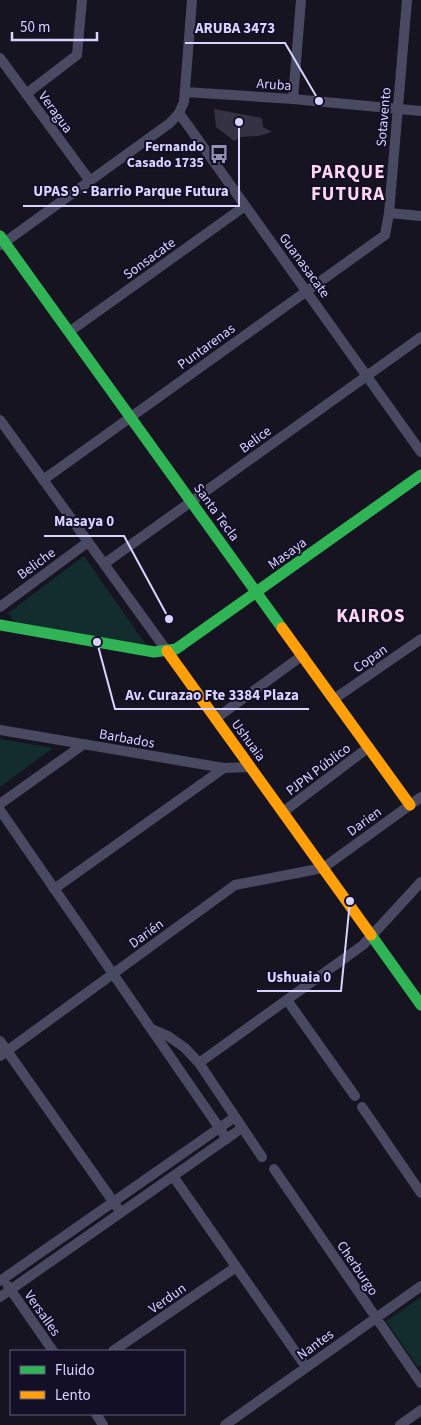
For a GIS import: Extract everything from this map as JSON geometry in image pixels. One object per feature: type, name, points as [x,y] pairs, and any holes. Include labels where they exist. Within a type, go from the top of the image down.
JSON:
[{"type":"street","points":[[26,94],[77,55],[82,0]]},
{"type":"street","points":[[1,242],[90,181],[170,123],[179,114],[185,92],[192,0]]},
{"type":"street","points":[[293,98],[300,0]]},
{"type":"street","name":"Sotavento","points":[[385,235],[389,213],[407,0]]},
{"type":"street","name":"Veragua","points":[[0,58],[90,181]]},
{"type":"street","name":"Aruba","points":[[185,92],[293,98],[421,111]]},
{"type":"street","name":"Guanasacate","points":[[179,114],[421,452]]},
{"type":"street","name":"Sonsacate","points":[[69,332],[245,206]]},
{"type":"street","points":[[389,213],[421,216]]},
{"type":"street","name":"Puntarenas","points":[[43,480],[385,235]]},
{"type":"street","name":"Santa Tecla","points":[[1,242],[69,332],[410,805]]},
{"type":"street","name":"Belice","points":[[104,564],[421,336]]},
{"type":"street","name":"Ushuaia","points":[[0,420],[421,1005]]},
{"type":"street","name":"Masaya","points":[[167,651],[184,645],[421,475]]},
{"type":"street","name":"Beliche","points":[[0,607],[88,542]]},
{"type":"street","points":[[0,611],[6,626],[154,652],[167,651]]},
{"type":"street","name":"Copan","points":[[334,700],[421,638]]},
{"type":"street","points":[[215,719],[302,655]]},
{"type":"street","name":"Barbados","points":[[0,730],[224,768],[250,767]]},
{"type":"street","points":[[0,804],[84,744]]},
{"type":"street","name":"PJPN Público","points":[[283,812],[369,747]]},
{"type":"street","points":[[54,889],[224,768]]},
{"type":"street","name":"Darien","points":[[323,868],[421,797]]},
{"type":"street","points":[[0,810],[227,1139]]},
{"type":"street","name":"Darién","points":[[4,1054],[235,885],[323,868]]},
{"type":"street","points":[[199,1063],[372,938],[421,882]]},
{"type":"street","points":[[287,1000],[355,1096]]},
{"type":"street","points":[[151,1029],[174,1040],[199,1063],[262,1157]]},
{"type":"street","points":[[0,1042],[4,1054],[120,1212]]},
{"type":"street","points":[[362,1107],[421,1193]]},
{"type":"street","points":[[1,1278],[234,1117]]},
{"type":"street","points":[[0,1297],[242,1128]]},
{"type":"street","name":"Cherburgo","points":[[274,1169],[421,1383]]},
{"type":"street","points":[[173,1176],[306,1367]]},
{"type":"street","name":"Verdun","points":[[115,1350],[236,1267]]},
{"type":"street","name":"Versalles","points":[[1,1278],[52,1350]]},
{"type":"street","name":"Nantes","points":[[225,1425],[421,1286]]},
{"type":"street","points":[[400,1425],[421,1410]]},
{"type":"green space","points":[[84,556],[149,649],[14,621],[8,613]]},
{"type":"green space","points":[[0,739],[53,748],[0,787]]},
{"type":"green space","points":[[421,1297],[421,1365],[418,1367],[386,1321]]},
{"type":"building","points":[[214,109],[262,118],[263,127],[272,132],[258,136],[241,137],[234,141],[216,127]]},
{"type":"traffic: fast","points":[[0,236],[282,628]]},
{"type":"traffic: fast","points":[[0,625],[154,652],[176,649],[421,475]]},
{"type":"traffic: fast","points":[[371,935],[421,1005]]},
{"type":"traffic: slow","points":[[282,628],[410,805]]},
{"type":"traffic: slow","points":[[167,651],[371,935]]},
{"type":"place","name":"ARUBA 3473","points":[[319,101]]},
{"type":"place","name":"UPAS 9 - Barrio Parque Futura","points":[[239,122]]},
{"type":"place","name":"Fernando Casado 1735","points":[[219,154]]},
{"type":"place","name":"Masaya 0","points":[[169,619]]},
{"type":"place","name":"Av. Curazao Fte 3384 Plaza","points":[[97,642]]},
{"type":"place","name":"Ushuaia 0","points":[[350,901]]},
{"type":"district","name":"PARQUE FUTURA","points":[[348,182]]},
{"type":"district","name":"KAIROS","points":[[371,615]]}]
